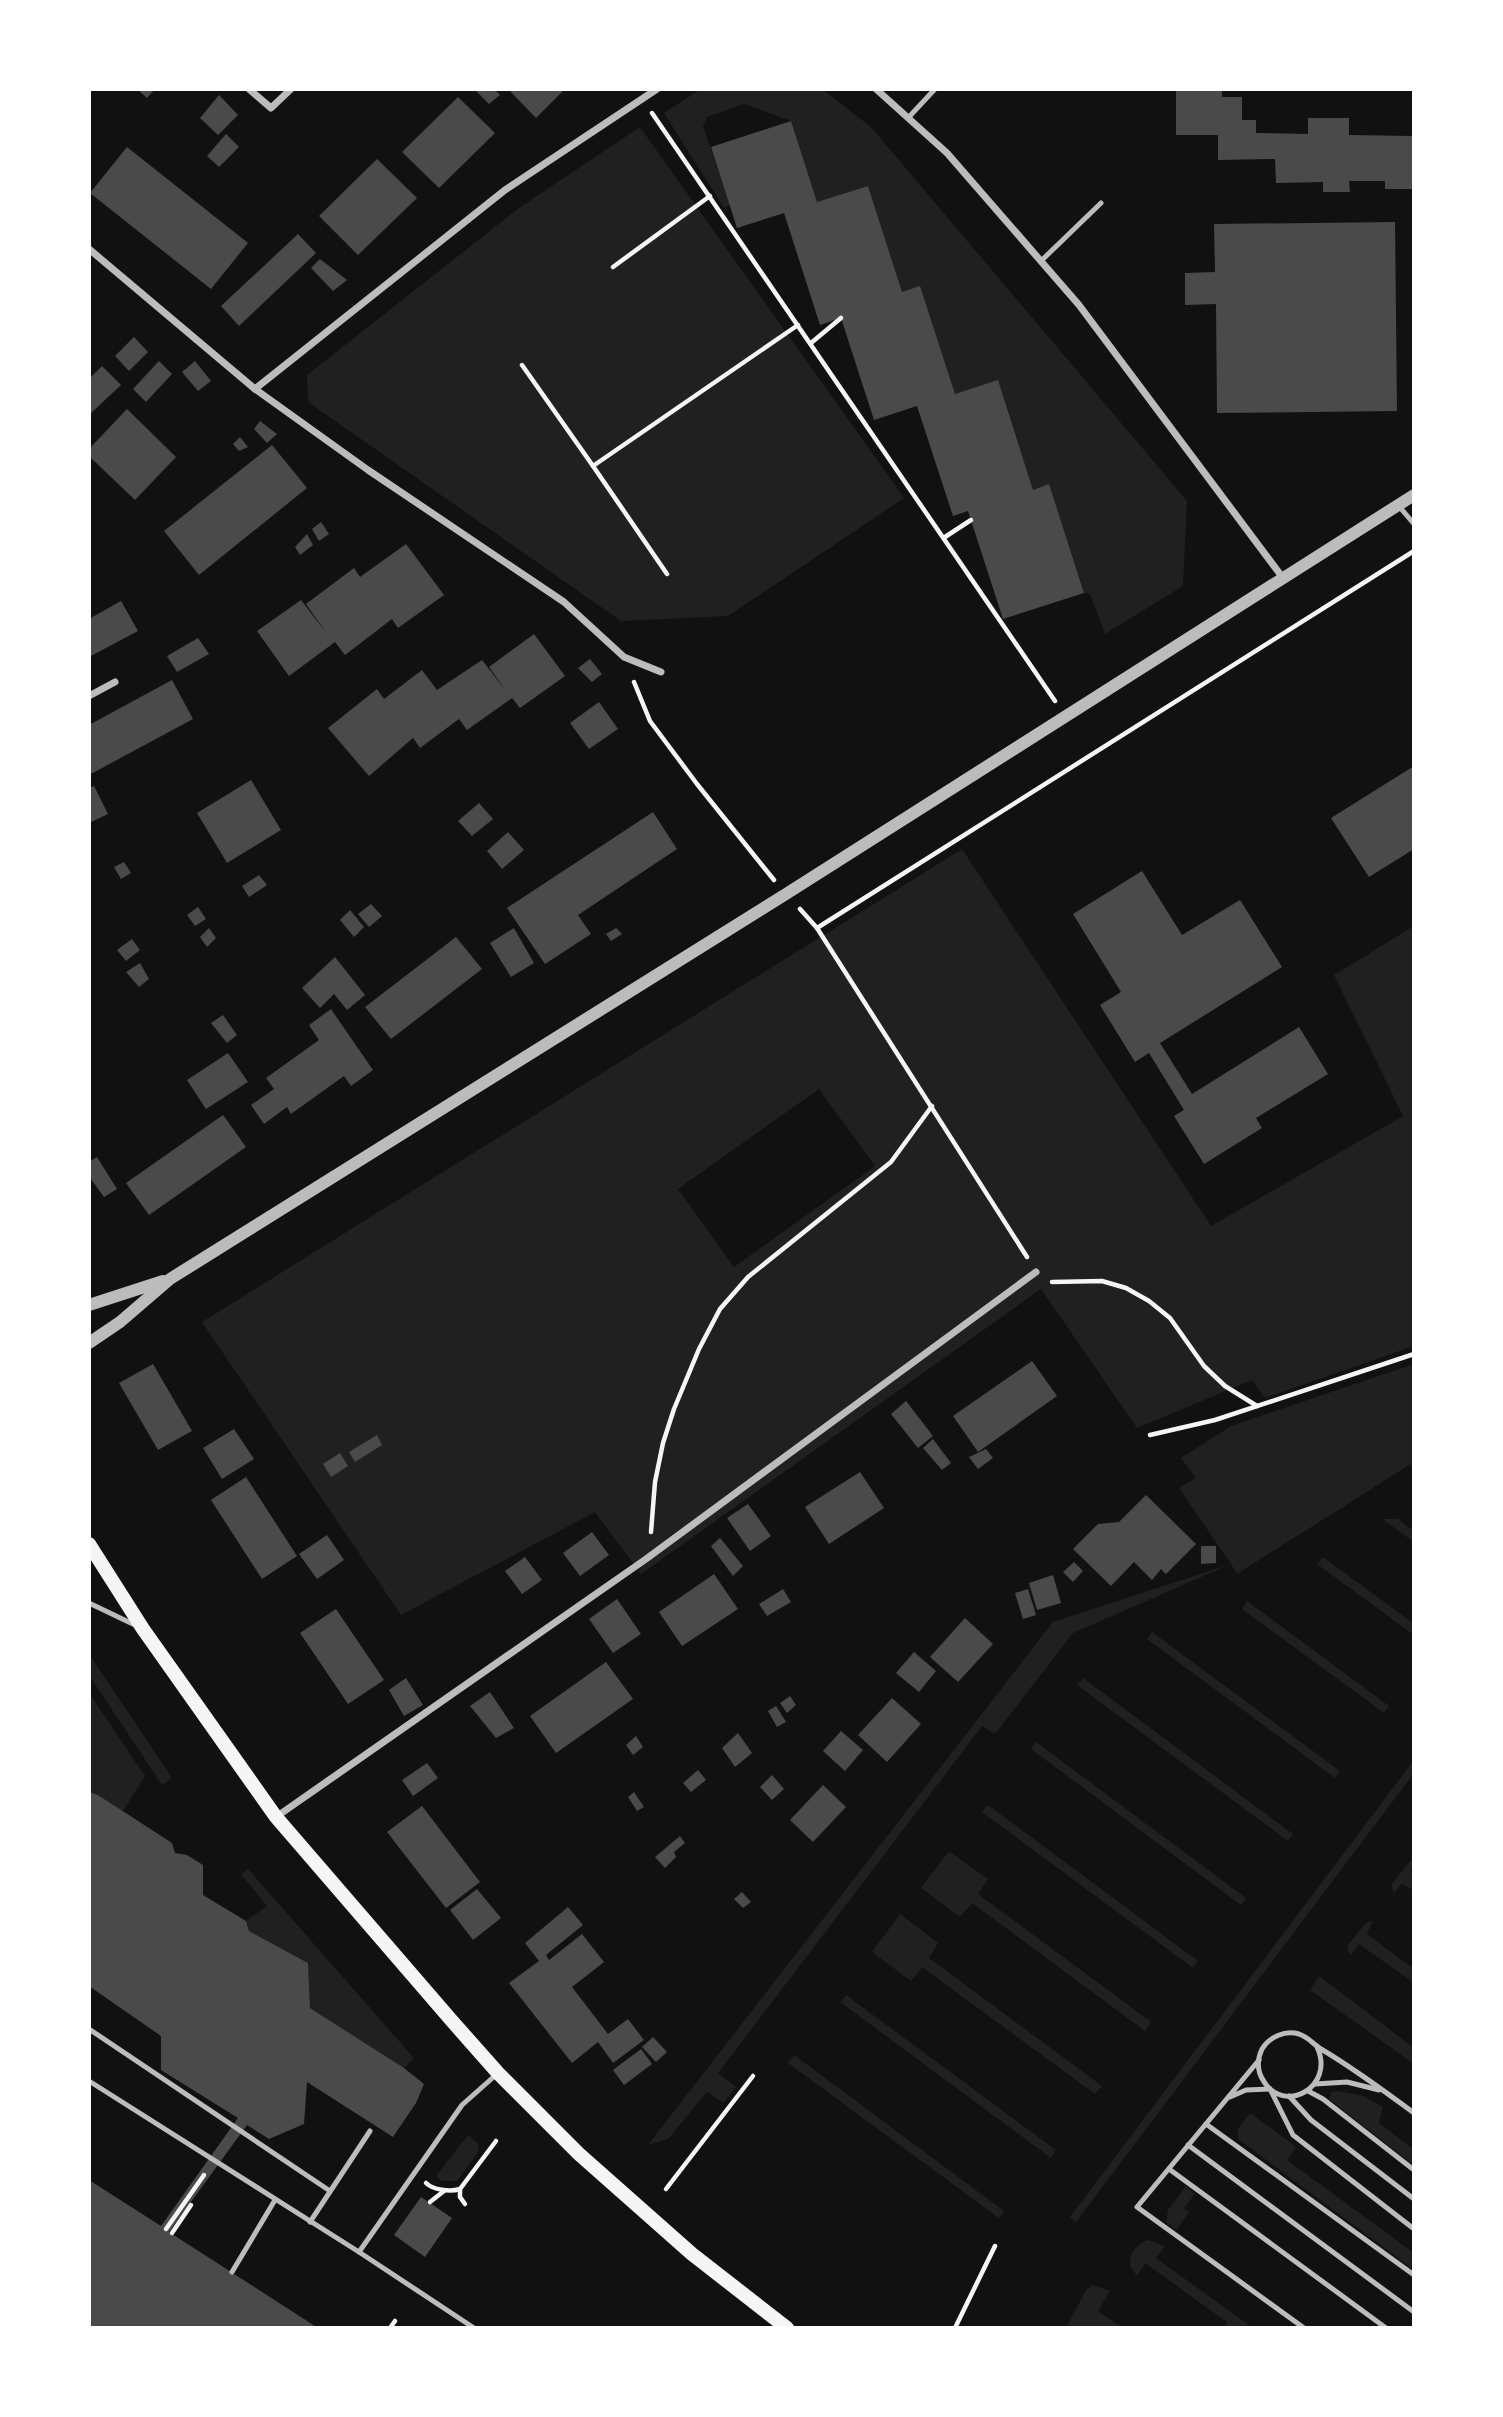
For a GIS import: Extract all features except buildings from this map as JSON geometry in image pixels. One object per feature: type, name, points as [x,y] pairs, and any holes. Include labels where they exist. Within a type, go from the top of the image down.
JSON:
[{"type":"main road","points":[[89,1544],[143,1629],[276,1817],[498,2073],[579,2154],[691,2254],[788,2328]]},
{"type":"street","points":[[249,89],[271,108],[291,89]]},
{"type":"street","points":[[255,388],[505,190],[657,89]]},
{"type":"street","points":[[876,89],[947,153],[1079,305],[1283,578]]},
{"type":"street","points":[[89,249],[255,388],[368,470],[564,602],[624,657],[661,672]]},
{"type":"street","points":[[89,1343],[120,1322],[170,1279],[786,894],[1414,495]]},
{"type":"street","points":[[89,696],[115,682]]},
{"type":"street","points":[[276,1817],[646,1559],[1036,1272]]},
{"type":"street","points":[[89,1306],[170,1279]]},
{"type":"lane","points":[[908,118],[935,89]]},
{"type":"lane","points":[[1041,261],[1101,203]]},
{"type":"lane","points":[[1398,505],[1414,524]]},
{"type":"lane","points":[[89,1603],[143,1629]]},
{"type":"lane","points":[[89,2029],[330,2191]]},
{"type":"lane","points":[[1414,2113],[1300,2034],[1279,2035],[1262,2049],[1259,2071],[1293,2136],[1414,2229]]},
{"type":"lane","points":[[1289,2096],[1308,2091],[1315,2084],[1322,2066],[1317,2047]]},
{"type":"lane","points":[[1259,2060],[1137,2207],[1304,2328]]},
{"type":"lane","points":[[359,2252],[463,2105],[498,2073]]},
{"type":"lane","points":[[89,2081],[474,2328]]},
{"type":"lane","points":[[1315,2084],[1347,2082],[1385,2092]]},
{"type":"lane","points":[[1226,2099],[1246,2090],[1270,2089],[1289,2096],[1311,2120],[1414,2199]]},
{"type":"lane","points":[[1308,2091],[1323,2099],[1414,2170]]},
{"type":"lane","points":[[1206,2124],[1414,2275]]},
{"type":"lane","points":[[310,2222],[370,2131]]},
{"type":"lane","points":[[1188,2145],[1414,2312]]},
{"type":"lane","points":[[1169,2169],[1386,2328]]},
{"type":"lane","points":[[232,2272],[275,2200]]},
{"type":"path","points":[[643,99],[1065,716]]},
{"type":"path","points":[[613,267],[710,196]]},
{"type":"path","points":[[728,222],[735,220]]},
{"type":"path","points":[[811,343],[841,318]]},
{"type":"path","points":[[593,466],[798,325]]},
{"type":"path","points":[[522,365],[667,574]]},
{"type":"path","points":[[945,537],[971,520]]},
{"type":"path","points":[[817,928],[1414,551]]},
{"type":"path","points":[[624,657],[650,721],[755,859],[817,928],[1036,1272]]},
{"type":"path","points":[[646,1559],[663,1443],[699,1349],[720,1309],[748,1277],[891,1161],[932,1106]]},
{"type":"path","points":[[1044,1282],[1102,1281],[1126,1288],[1149,1301],[1170,1318],[1204,1366],[1225,1386],[1257,1406]]},
{"type":"path","points":[[1150,1434],[1214,1420],[1414,1354]]},
{"type":"path","points":[[666,2189],[753,2076]]},
{"type":"path","points":[[464,2204],[460,2189],[496,2141]]},
{"type":"path","points":[[429,2187],[460,2189]]},
{"type":"path","points":[[430,2202],[445,2190]]},
{"type":"path","points":[[172,2233],[191,2205]]},
{"type":"path","points":[[955,2328],[995,2246]]},
{"type":"path","points":[[390,2328],[395,2321]]},
{"type":"shaded area","points":[[701,89],[822,89],[871,127],[1187,501],[1183,586],[1105,634],[1090,594],[1084,593],[1049,485],[1033,490],[998,381],[955,394],[920,287],[902,292],[868,186],[817,202],[791,121],[744,104],[707,117],[703,126],[730,205],[724,208],[664,113]]},
{"type":"shaded area","points":[[640,127],[904,498],[728,616],[621,621],[308,402],[307,375],[519,208]]},
{"type":"shaded area","points":[[962,849],[1211,1226],[1403,1116],[1334,975],[1414,926],[1414,1346],[1265,1398],[1252,1380],[1137,1428],[1041,1289],[641,1574],[595,1512],[401,1615],[202,1322]],"holes":[[[819,1089],[875,1166],[734,1267],[678,1189]]]},
{"type":"shaded area","points":[[1414,1364],[1414,1462],[1237,1574],[1179,1488],[1196,1478],[1181,1458],[1231,1426]]},
{"type":"shaded area","points":[[1382,1519],[1398,1519],[1414,1531],[1414,1542]]},
{"type":"shaded area","points":[[1323,1557],[1414,1624],[1414,1635],[1317,1564]]},
{"type":"shaded area","points":[[1231,1564],[1073,1633],[995,1734],[982,1726],[718,2073],[736,2087],[723,2103],[707,2092],[668,2139],[648,2145],[1053,1622]]},
{"type":"shaded area","points":[[1247,1601],[1389,1706],[1384,1713],[1242,1609]]},
{"type":"shaded area","points":[[1152,1632],[1340,1771],[1335,1778],[1147,1639]]},
{"type":"shaded area","points":[[89,1654],[172,1778],[162,1785],[89,1675]]},
{"type":"shaded area","points":[[1083,1678],[1293,1834],[1288,1841],[1077,1685]]},
{"type":"shaded area","points":[[89,1693],[145,1776],[123,1811],[89,1792]]},
{"type":"shaded area","points":[[1036,1742],[1246,1898],[1241,1905],[1031,1749]]},
{"type":"shaded area","points":[[1414,1760],[1414,1773],[1076,2222],[1070,2217]]},
{"type":"shaded area","points":[[988,1805],[1198,1961],[1193,1968],[982,1812]]},
{"type":"shaded area","points":[[949,1851],[988,1879],[978,1894],[1151,2022],[1145,2031],[972,1903],[960,1917],[921,1888]]},
{"type":"shaded area","points":[[1414,1860],[1414,1867],[1410,1872],[1414,1875],[1414,1891],[1402,1883],[1394,1893],[1391,1885],[1410,1861]]},
{"type":"shaded area","points":[[248,1869],[414,2058],[404,2068],[310,2008],[308,1963],[249,1931],[246,1921],[267,1906],[241,1874]]},
{"type":"shaded area","points":[[900,1914],[938,1943],[929,1958],[1102,2086],[1095,2094],[922,1967],[911,1981],[872,1952]]},
{"type":"shaded area","points":[[1373,1921],[1367,1934],[1414,1969],[1414,1983],[1359,1944],[1351,1955],[1349,1953],[1347,1946],[1367,1922]]},
{"type":"shaded area","points":[[1319,1976],[1414,2048],[1414,2064],[1310,1990]]},
{"type":"shaded area","points":[[846,1995],[1056,2150],[1051,2158],[840,2002]]},
{"type":"shaded area","points":[[794,2055],[1004,2211],[999,2218],[788,2063]]},
{"type":"shaded area","points":[[1331,2092],[1364,2096],[1383,2107],[1379,2123],[1414,2150],[1414,2165],[1329,2099]]},
{"type":"shaded area","points":[[1250,2113],[1296,2147],[1287,2160],[1414,2253],[1414,2270],[1238,2139],[1238,2129]]},
{"type":"shaded area","points":[[468,2135],[478,2144],[479,2151],[457,2181],[442,2181],[436,2176]]},
{"type":"shaded area","points":[[1186,2186],[1195,2194],[1184,2208],[1189,2212],[1176,2230],[1166,2222],[1168,2210]]},
{"type":"shaded area","points":[[1149,2240],[1165,2246],[1156,2258],[1253,2328],[1224,2328],[1227,2322],[1145,2263],[1137,2276],[1130,2266],[1132,2253],[1137,2246]]},
{"type":"shaded area","points":[[1093,2285],[1110,2291],[1098,2311],[1123,2328],[1066,2328],[1086,2290]]}]
